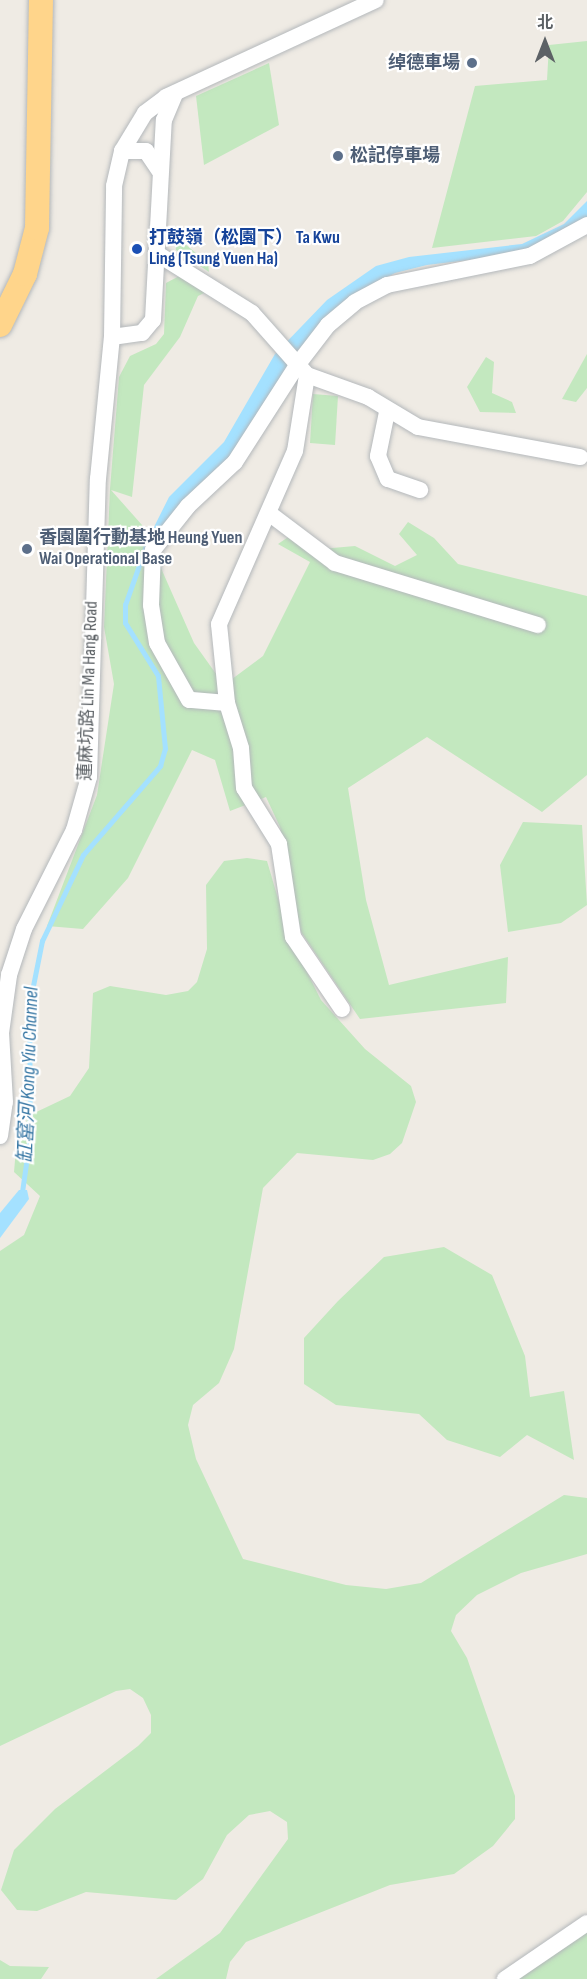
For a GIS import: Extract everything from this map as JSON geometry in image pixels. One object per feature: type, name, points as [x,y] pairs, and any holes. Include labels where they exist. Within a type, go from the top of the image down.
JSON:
[{"type":"highway","points":[[0,324],[25,274],[37,228],[41,0]]},
{"type":"street","name":"蓮麻坑路 Lin Ma Hang Road","points":[[0,1136],[5,1102],[2,1033],[9,975],[24,929],[74,830],[88,777],[98,479],[112,337],[114,186],[122,151],[145,113],[183,88],[376,0]]},
{"type":"street","name":"蓮麻坑路 Lin Ma Hang Road","points":[[112,337],[136,335],[151,326],[159,170],[166,108],[183,88]]},
{"type":"street","points":[[122,151],[146,152],[159,170]]},
{"type":"street","points":[[227,703],[189,700],[157,643],[151,605],[153,550],[188,506],[235,462],[328,325],[355,302],[387,285],[530,256],[587,225]]},
{"type":"street","points":[[156,254],[224,292],[300,365],[368,397],[387,412],[418,427],[580,457]]},
{"type":"street","points":[[300,365],[295,451],[270,514],[243,561],[219,624],[227,703],[241,748],[244,788],[279,844],[293,937],[342,1009]]},
{"type":"street","points":[[387,412],[378,456],[388,479],[420,490]]},
{"type":"street","points":[[270,514],[335,562],[537,625]]},
{"type":"street","points":[[505,1979],[587,1923]]},
{"type":"green space","points":[[587,41],[587,192],[563,221],[536,236],[432,248],[475,86],[547,80],[549,45]]},
{"type":"green space","points":[[269,63],[279,125],[204,165],[196,96]]},
{"type":"green space","points":[[174,235],[208,263],[209,272],[176,250]]},
{"type":"green space","points":[[183,274],[210,290],[198,296],[180,337],[144,385],[132,497],[111,490],[142,525],[194,643],[224,685],[263,656],[310,562],[278,544],[297,531],[321,549],[355,546],[395,566],[417,555],[399,534],[408,522],[434,538],[458,564],[587,596],[587,775],[542,812],[427,737],[348,788],[366,900],[389,985],[508,957],[506,1003],[360,1019],[301,932],[280,827],[266,797],[230,811],[215,760],[192,750],[128,878],[83,929],[47,926],[97,795],[114,684],[104,627],[110,489],[119,377],[130,356],[156,344],[164,334],[166,283]]},
{"type":"green space","points":[[587,354],[587,388],[576,402],[562,399]]},
{"type":"green space","points":[[486,357],[494,362],[492,393],[512,402],[516,413],[480,412],[467,387]]},
{"type":"green space","points":[[313,394],[338,396],[335,445],[310,443]]},
{"type":"green space","points":[[523,822],[582,825],[587,905],[561,923],[508,932],[500,865]]},
{"type":"green space","points":[[247,858],[267,861],[289,936],[321,1000],[365,1049],[411,1086],[416,1102],[402,1143],[390,1154],[373,1160],[297,1153],[263,1188],[234,1349],[219,1383],[193,1405],[188,1425],[196,1459],[243,1559],[346,1585],[386,1589],[421,1583],[564,1495],[587,1498],[587,1554],[521,1573],[477,1595],[456,1615],[451,1631],[467,1658],[515,1796],[515,1819],[493,1846],[454,1874],[390,1885],[246,1942],[230,1962],[226,1979],[156,1979],[220,1933],[288,1839],[287,1822],[270,1811],[249,1815],[227,1835],[203,1879],[176,1900],[86,1892],[37,1911],[17,1910],[1,1890],[14,1850],[55,1809],[138,1746],[151,1733],[151,1715],[143,1698],[130,1689],[116,1691],[0,1746],[0,1251],[24,1235],[40,1196],[14,1172],[17,1137],[30,1115],[70,1096],[89,1068],[93,993],[110,986],[166,995],[188,991],[197,982],[207,949],[206,885],[224,861]]},
{"type":"green space","points":[[444,1247],[492,1275],[525,1356],[530,1397],[564,1391],[574,1460],[527,1435],[500,1457],[447,1440],[419,1414],[336,1405],[304,1384],[304,1338],[338,1301],[384,1257]]},
{"type":"green space","points":[[587,1930],[587,1979],[517,1979]]},
{"type":"green space","points":[[0,1960],[10,1966],[49,1967],[41,1979],[0,1979]]},
{"type":"water","points":[[587,201],[587,220],[526,253],[427,265],[395,273],[351,297],[230,462],[159,535],[152,531],[169,497],[224,442],[275,354],[327,300],[376,266],[409,257],[522,244],[564,224]]},
{"type":"water","points":[[19,1190],[27,1190],[29,1199],[0,1238],[0,1213]]},
{"type":"waterway","name":"缸窰河 Kong Yiu Channel","points":[[22,1192],[30,1136],[29,1006],[42,941],[83,855],[160,766],[165,749],[158,676],[125,623],[125,605],[148,540],[158,528]]},
{"type":"place","name":"绰德車場","points":[[472,63]]},
{"type":"place","name":"松記停車場","points":[[338,156]]},
{"type":"place","name":"打鼓嶺（松園下） Ta Kwu Ling (Tsung Yuen Ha)","points":[[137,249]]},
{"type":"place","name":"香園圍行動基地 Heung Yuen Wai Operational Base","points":[[27,549]]}]
